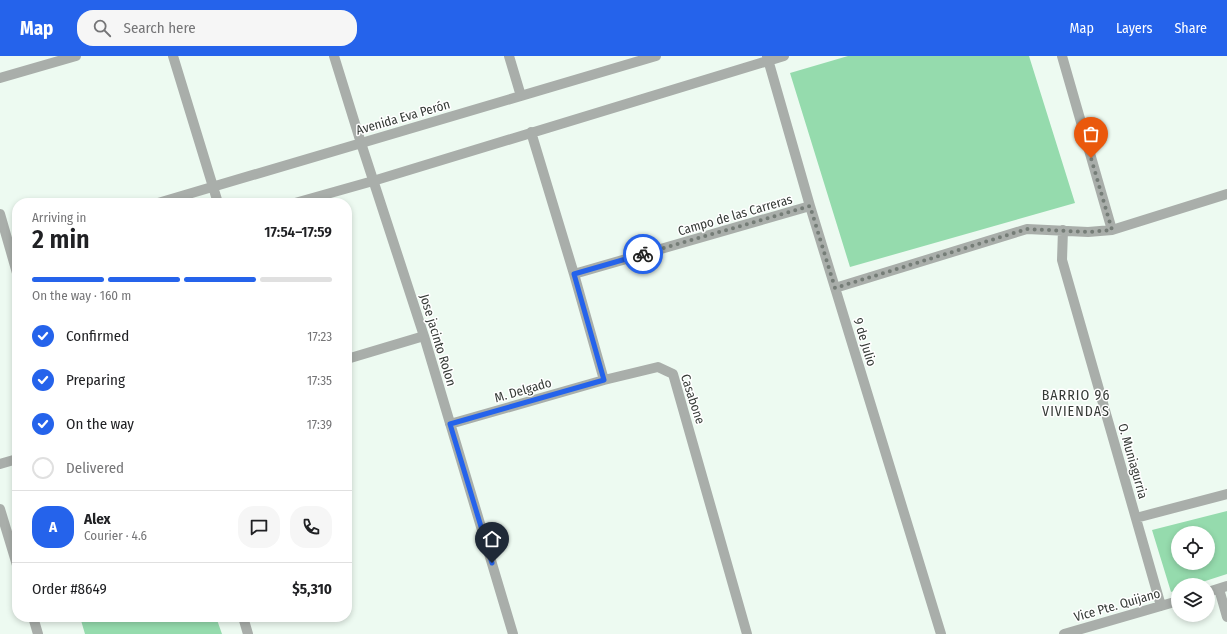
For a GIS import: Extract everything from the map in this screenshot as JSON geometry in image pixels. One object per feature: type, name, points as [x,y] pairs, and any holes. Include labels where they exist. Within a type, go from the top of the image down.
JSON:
[{"type":"street","points":[[0,78],[76,56]]},
{"type":"street","points":[[173,56],[217,198]]},
{"type":"street","name":"Jose jacinto Rolon","points":[[334,56],[360,143],[424,336],[512,634]]},
{"type":"street","points":[[508,56],[521,96]]},
{"type":"street","name":"Avenida Eva Perón","points":[[174,198],[656,56]]},
{"type":"street","points":[[313,198],[373,181],[768,58],[784,56]]},
{"type":"street","points":[[1062,56],[1112,230]]},
{"type":"street","name":"9 de Julio","points":[[768,58],[810,206],[941,634]]},
{"type":"street","points":[[531,132],[604,380]]},
{"type":"street","points":[[835,288],[1027,229],[1088,232],[1112,230],[1227,194]]},
{"type":"street","name":"Campo de las Carreras","points":[[574,274],[810,206]]},
{"type":"street","points":[[0,214],[12,242]]},
{"type":"street","name":"O. Muniagurria","points":[[1063,230],[1062,260],[1161,606]]},
{"type":"street","points":[[352,358],[424,336]]},
{"type":"street","name":"Casabone","points":[[604,380],[658,367],[673,374],[747,634]]},
{"type":"street","name":"M. Delgado","points":[[450,424],[604,380]]},
{"type":"street","points":[[0,464],[12,460]]},
{"type":"street","points":[[1136,518],[1227,494]]},
{"type":"street","points":[[0,509],[12,549]]},
{"type":"street","points":[[1223,588],[1227,617]]},
{"type":"street","name":"Vice Pte. Quijano","points":[[1064,634],[1171,603]]},
{"type":"street","points":[[34,622],[38,634]]},
{"type":"street","points":[[244,622],[248,634]]},
{"type":"green space","points":[[848,56],[1029,56],[1075,203],[850,267],[790,73]]},
{"type":"green space","points":[[1227,511],[1227,574],[1215,578],[1171,578],[1171,592],[1152,530]]},
{"type":"green space","points":[[81,622],[218,622],[222,634],[85,634]]},
{"type":"way so far","points":[[643,254],[810,206],[835,288],[1027,229],[1088,232],[1112,230],[1091,158]]},
{"type":"district","name":"BARRIO 96 VIVIENDAS","points":[[1076,404]]},
{"type":"route","points":[[492,563],[450,424],[604,380],[574,274],[643,254]]}]
